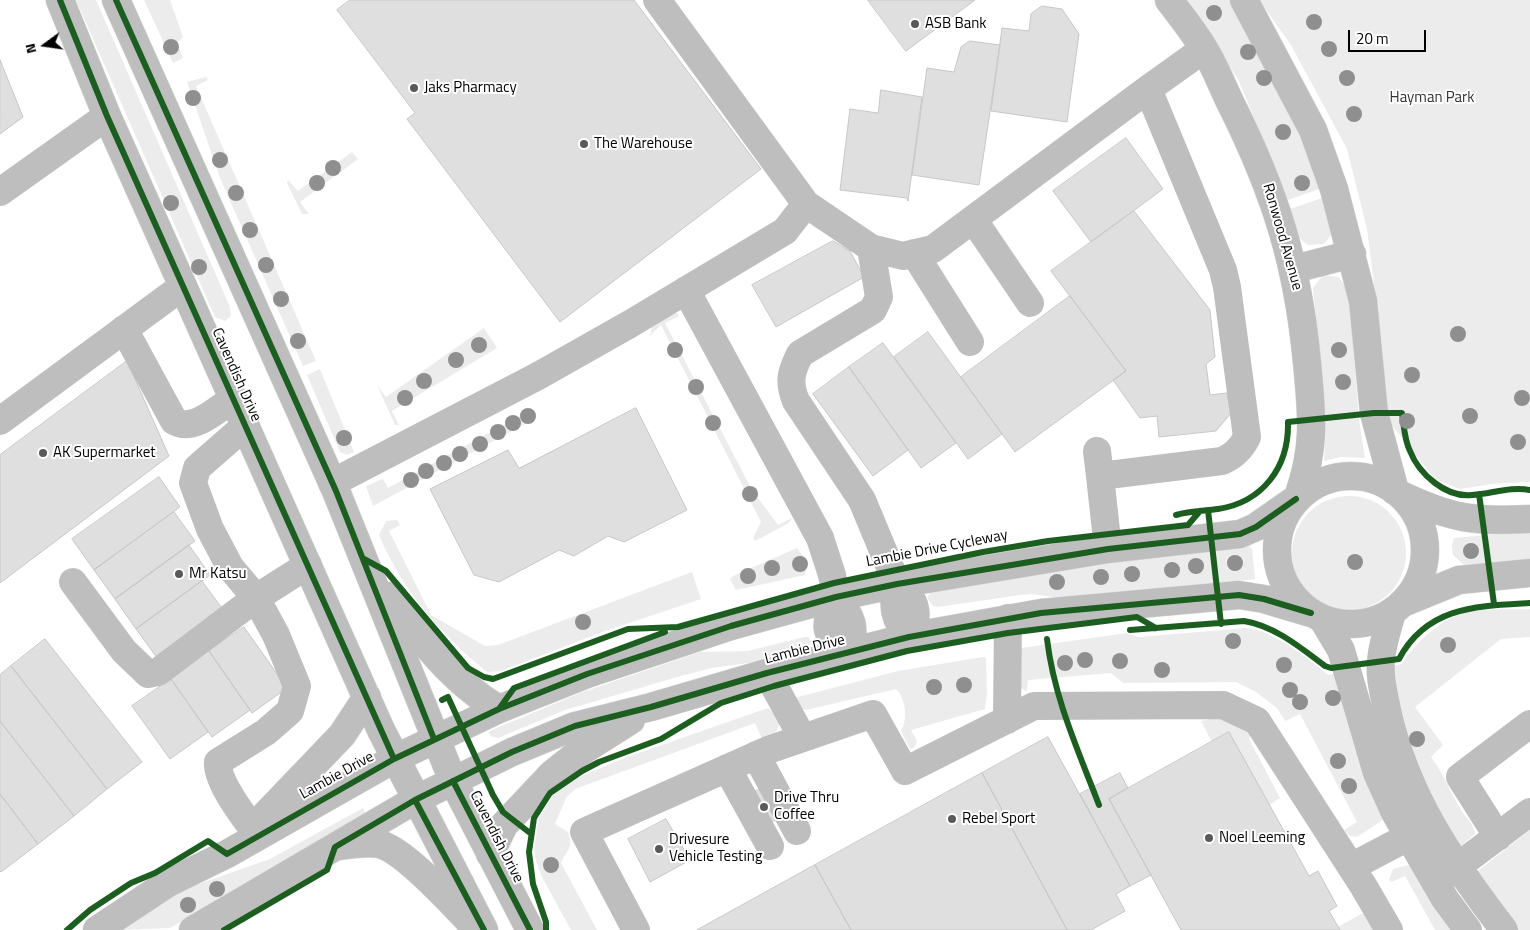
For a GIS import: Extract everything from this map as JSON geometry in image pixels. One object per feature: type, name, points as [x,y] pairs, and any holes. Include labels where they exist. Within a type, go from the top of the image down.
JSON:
[{"type":"main road","name":"Cavendish Drive","points":[[60,0],[107,116],[394,759],[484,930]]},
{"type":"main road","name":"Cavendish Drive","points":[[116,0],[332,483],[453,782],[530,930]]},
{"type":"main road","points":[[656,0],[806,204],[871,248],[903,256],[934,249],[1204,49]]},
{"type":"main road","name":"Ronwood Avenue","points":[[1169,0],[1204,49],[1257,156],[1277,208],[1294,269],[1303,318],[1312,420],[1311,451],[1297,498]]},
{"type":"main road","points":[[1244,0],[1253,12],[1321,150],[1352,254],[1363,301],[1374,413],[1398,493],[1414,510],[1422,528],[1425,548],[1423,568],[1416,586],[1398,607],[1380,662],[1383,690],[1392,734],[1413,787],[1420,831],[1446,876],[1468,930]]},
{"type":"main road","points":[[1108,549],[1098,463],[1222,461],[1232,456],[1241,448],[1247,437],[1228,287],[1223,270],[1148,89]]},
{"type":"main road","points":[[0,192],[107,116]]},
{"type":"main road","points":[[332,483],[538,376],[686,290],[785,231],[806,204]]},
{"type":"main road","points":[[973,219],[1030,303]]},
{"type":"main road","points":[[871,248],[879,298],[873,310],[800,354],[794,366],[790,387],[796,401],[862,500],[897,584],[893,602],[899,626],[909,637]]},
{"type":"main road","points":[[914,253],[970,342]]},
{"type":"main road","points":[[1294,269],[1352,254]]},
{"type":"main road","points":[[0,421],[183,286]]},
{"type":"main road","points":[[686,290],[820,538],[832,575],[836,597],[845,608],[852,627],[853,638],[848,652]]},
{"type":"main road","points":[[124,329],[174,421],[181,426],[191,425],[233,399]]},
{"type":"main road","points":[[245,426],[197,468],[193,483],[210,529],[230,567],[256,598],[276,635],[297,686],[290,711],[266,732],[218,762],[217,770],[222,780],[255,832]]},
{"type":"main road","points":[[1420,831],[1395,813],[1377,773],[1342,650],[1317,617],[1294,599],[1283,581],[1276,560],[1277,538],[1284,517],[1297,498],[1316,484],[1335,477],[1363,477],[1377,480],[1398,493],[1453,516],[1483,520],[1530,519]]},
{"type":"main road","name":"Lambie Drive","points":[[255,832],[434,739],[499,710],[587,674],[732,626],[836,597],[897,584],[1108,549],[1240,534],[1256,527],[1297,498]]},
{"type":"main road","points":[[364,559],[405,619],[453,675],[473,694],[499,710]]},
{"type":"main road","points":[[73,582],[124,651],[148,674],[158,672],[256,598],[308,565]]},
{"type":"main road","points":[[1317,617],[1340,624],[1359,625],[1376,621],[1398,607],[1459,580],[1530,573]]},
{"type":"main road","name":"Lambie Drive","points":[[194,930],[415,800],[512,752],[575,726],[651,707],[767,673],[848,652],[909,637],[1008,618],[1127,604],[1239,595],[1264,599],[1317,617]]},
{"type":"main road","points":[[1007,720],[1008,618]]},
{"type":"main road","points":[[767,673],[802,737]]},
{"type":"main road","points":[[97,930],[168,883],[227,854],[255,832],[342,735],[366,697]]},
{"type":"main road","points":[[636,930],[584,832],[756,755],[802,737],[873,714],[905,771],[1034,706],[1223,705],[1246,714],[1257,721],[1351,867],[1389,930]]},
{"type":"main road","points":[[490,854],[504,825],[552,774],[576,755],[651,707]]},
{"type":"main road","points":[[1498,837],[1460,777],[1530,724]]},
{"type":"main road","points":[[756,755],[797,831]]},
{"type":"main road","points":[[728,768],[770,846]]},
{"type":"main road","points":[[1446,876],[1530,812]]},
{"type":"main road","points":[[1351,867],[1420,831]]},
{"type":"main road","points":[[335,847],[364,843],[386,847],[401,857],[441,892],[478,930]]},
{"type":"main road","points":[[1446,876],[1504,930]]},
{"type":"green space","points":[[76,0],[96,0],[230,307],[231,316],[225,321],[215,317]]},
{"type":"green space","points":[[144,0],[170,0],[183,37],[177,43],[183,58],[173,63]]},
{"type":"green space","points":[[1184,0],[1231,0],[1283,89],[1322,188],[1288,200],[1238,79]]},
{"type":"green space","name":"Hayman Park","points":[[1259,0],[1530,0],[1530,482],[1492,484],[1460,489],[1435,479],[1387,419],[1382,347],[1367,229],[1347,149],[1291,45]]},
{"type":"green space","points":[[206,77],[208,80],[196,86],[316,361],[303,366],[220,178],[187,82]]},
{"type":"green space","points":[[352,152],[358,159],[300,202],[309,214],[302,214],[287,183],[288,180],[298,191]]},
{"type":"green space","points":[[1325,197],[1332,234],[1324,244],[1308,245],[1298,237],[1290,209]]},
{"type":"green space","points":[[1323,275],[1339,277],[1349,293],[1359,420],[1365,458],[1341,457],[1324,461],[1326,425],[1313,288]]},
{"type":"green space","points":[[677,313],[679,316],[665,323],[752,490],[778,525],[792,518],[789,523],[755,541],[753,538],[761,522],[661,325],[650,336],[657,317],[664,314]]},
{"type":"green space","points":[[484,328],[497,348],[392,411],[399,425],[395,425],[377,385],[386,397]]},
{"type":"green space","points":[[320,369],[354,452],[347,455],[340,452],[307,375]]},
{"type":"green space","points":[[529,411],[534,412],[536,418],[373,506],[366,486],[383,479],[388,488]]},
{"type":"green space","points":[[1349,496],[1371,500],[1389,513],[1402,531],[1406,553],[1402,575],[1389,593],[1371,606],[1349,610],[1327,606],[1309,593],[1296,575],[1292,553],[1296,531],[1309,513],[1327,500]]},
{"type":"green space","points":[[397,520],[400,525],[389,531],[431,615],[485,646],[498,645],[692,572],[701,599],[605,631],[501,671],[487,672],[438,626],[424,610],[399,574],[379,535],[386,521]]},
{"type":"green space","points":[[1530,531],[1530,560],[1464,565],[1453,555],[1452,545],[1454,538]]},
{"type":"green space","points":[[1249,546],[1252,548],[1255,579],[1067,599],[1031,594],[938,607],[933,606],[927,598],[932,590],[1043,570]]},
{"type":"green space","points":[[797,548],[807,561],[805,575],[736,590],[730,579],[735,575]]},
{"type":"green space","points":[[1530,609],[1530,637],[1501,639],[1415,707],[1443,745],[1431,757],[1474,830],[1475,834],[1462,845],[1456,847],[1409,754],[1392,666],[1402,664],[1414,647],[1430,632],[1458,615],[1483,610]]},
{"type":"green space","points":[[1246,628],[1278,639],[1328,675],[1338,673],[1386,809],[1381,821],[1357,837],[1350,836],[1344,830],[1357,822],[1300,714],[1285,721],[1277,708],[1256,692],[1236,682],[1123,683],[1111,673],[1028,680],[1027,691],[1015,686],[1021,648],[1127,633],[1139,637]]},
{"type":"green space","points":[[809,637],[811,642],[806,650],[770,660],[712,668],[677,677],[565,710],[498,738],[490,736],[489,732],[492,730],[580,693],[700,652],[748,651]]},
{"type":"green space","points":[[986,658],[987,694],[985,709],[911,730],[917,741],[915,747],[910,749],[901,731],[905,721],[905,709],[902,698],[896,689],[806,710],[799,708],[794,698],[898,671]]},
{"type":"green space","points":[[768,708],[774,713],[780,724],[776,732],[768,739],[762,739],[755,723],[575,789],[566,798],[555,824],[568,832],[570,838],[569,849],[561,863],[597,930],[571,930],[542,877],[534,849],[539,818],[553,795],[577,778],[627,757]]},
{"type":"green space","points":[[1227,715],[1253,732],[1249,739],[1280,798],[1269,805],[1212,742],[1201,721]]},
{"type":"green space","points":[[363,808],[365,813],[361,817],[170,928],[120,930],[179,891],[270,859]]},
{"type":"green space","points":[[1530,830],[1530,930],[1514,930],[1475,873]]},
{"type":"green space","points":[[1412,864],[1464,930],[1435,930],[1405,876],[1391,882],[1389,880],[1393,869]]},
{"type":"green space","points":[[1361,914],[1368,914],[1374,923],[1372,930],[1340,930],[1338,927]]},
{"type":"building","name":"The Warehouse","points":[[350,0],[634,0],[761,169],[560,322],[407,119],[415,113],[337,10]]},
{"type":"building","name":"ASB Bank","points":[[868,0],[975,0],[906,51]]},
{"type":"building","points":[[1042,6],[1062,9],[1079,34],[1067,122],[991,111],[1002,28],[1029,31],[1031,14]]},
{"type":"building","points":[[970,41],[1000,45],[979,185],[912,175],[927,68],[954,72],[961,47]]},
{"type":"building","points":[[0,60],[23,117],[0,134]]},
{"type":"building","points":[[881,90],[922,97],[908,201],[907,198],[840,190],[850,109],[878,113]]},
{"type":"building","points":[[1126,138],[1163,189],[1091,242],[1053,191]]},
{"type":"building","points":[[1134,211],[1210,310],[1215,357],[1206,364],[1210,395],[1227,393],[1231,413],[1216,431],[1159,437],[1157,416],[1140,418],[1113,380],[1126,371],[1051,271]]},
{"type":"building","points":[[833,241],[850,251],[864,277],[776,327],[752,285]]},
{"type":"building","points":[[1070,296],[1126,371],[1015,452],[961,377]]},
{"type":"building","points":[[928,332],[1002,434],[968,459],[894,357]]},
{"type":"building","points":[[883,343],[956,443],[921,468],[849,367]]},
{"type":"building","points":[[127,361],[169,456],[0,583],[0,455]]},
{"type":"building","points":[[849,367],[908,450],[873,476],[813,394]]},
{"type":"building","points":[[636,408],[687,510],[624,542],[608,536],[574,556],[559,550],[499,582],[474,575],[430,489],[508,450],[519,468]]},
{"type":"building","points":[[159,477],[180,507],[94,570],[72,539]]},
{"type":"building","points":[[174,512],[195,541],[115,599],[94,570]]},
{"type":"building","points":[[189,545],[210,575],[136,629],[115,599]]},
{"type":"building","points":[[202,581],[224,611],[158,659],[136,629]]},
{"type":"building","points":[[244,627],[287,688],[252,713],[209,651]]},
{"type":"building","points":[[45,639],[142,762],[107,789],[11,666]]},
{"type":"building","points":[[209,651],[250,710],[212,737],[171,679]]},
{"type":"building","points":[[11,666],[107,789],[74,816],[0,721],[0,675]]},
{"type":"building","points":[[171,679],[208,732],[170,759],[132,706]]},
{"type":"building","points":[[0,721],[74,816],[38,844],[0,794]]},
{"type":"building","name":"Noel Leeming","points":[[1229,732],[1309,876],[1318,871],[1337,906],[1329,911],[1340,930],[1181,930],[1109,799]]},
{"type":"building","points":[[1048,737],[1130,886],[1116,894],[1125,911],[1091,930],[1067,930],[982,773]]},
{"type":"building","name":"Rebel Sport","points":[[982,773],[1067,930],[851,930],[815,865]]},
{"type":"building","points":[[1120,773],[1128,788],[1109,799],[1151,875],[1130,886],[1080,794]]},
{"type":"building","name":"Drive Thru Coffee","points":[[760,789],[777,819],[768,824],[750,794]]},
{"type":"building","points":[[0,794],[38,844],[1,872],[0,871]]},
{"type":"building","name":"Drivesure Vehicle Testing","points":[[666,819],[690,860],[650,882],[628,839]]},
{"type":"building","points":[[815,865],[851,930],[697,930]]},
{"type":"cycle path","points":[[60,0],[107,116],[394,759]]},
{"type":"cycle path","points":[[116,0],[336,491],[434,739]]},
{"type":"cycle path","points":[[1176,515],[1234,505],[1248,499],[1260,490],[1270,480],[1284,454],[1288,422],[1374,413],[1402,413],[1406,442],[1414,460],[1435,483],[1453,493],[1472,495],[1516,489],[1530,490]]},
{"type":"cycle path","points":[[1479,494],[1494,604]]},
{"type":"cycle path","points":[[67,930],[90,910],[131,883],[155,873],[208,841],[227,854],[394,759],[499,709],[587,674],[731,626],[836,597],[897,584],[1108,549],[1240,534],[1256,527],[1296,499]]},
{"type":"cycle path","points":[[1208,510],[1221,624]]},
{"type":"cycle path","name":"Lambie Drive Cycleway","points":[[364,559],[386,571],[468,668],[484,677],[493,679],[628,629],[678,627],[834,583],[983,552],[1048,541],[1188,525],[1200,511]]},
{"type":"cycle path","points":[[224,930],[327,870],[335,847],[415,800],[512,752],[575,726],[651,707],[767,673],[909,637],[1041,613],[1239,595],[1264,599],[1311,613]]},
{"type":"cycle path","points":[[1130,630],[1244,621],[1277,633],[1325,666],[1331,668],[1399,659],[1424,628],[1456,612],[1473,608],[1530,603]]},
{"type":"cycle path","points":[[546,930],[546,922],[533,884],[529,852],[534,818],[550,793],[599,762],[661,739],[721,703],[774,686],[907,651],[1008,633],[1137,617],[1156,628]]},
{"type":"cycle path","points":[[499,709],[514,688],[665,632]]},
{"type":"cycle path","points":[[1047,639],[1050,661],[1061,703],[1099,805]]},
{"type":"cycle path","points":[[442,700],[448,697],[493,795],[503,812],[530,833]]},
{"type":"cycle path","points":[[453,781],[530,930]]},
{"type":"cycle path","points":[[415,800],[484,930]]},
{"type":"place","name":"ASB Bank","points":[[915,24]]},
{"type":"place","name":"Jaks Pharmacy","points":[[414,88]]},
{"type":"place","name":"The Warehouse","points":[[584,144]]},
{"type":"place","name":"AK Supermarket","points":[[43,453]]},
{"type":"place","name":"Mr Katsu","points":[[179,574]]},
{"type":"place","name":"Drive Thru Coffee","points":[[764,807]]},
{"type":"place","name":"Rebel Sport","points":[[952,819]]},
{"type":"place","name":"Noel Leeming","points":[[1209,838]]},
{"type":"place","name":"Drivesure Vehicle Testing","points":[[659,849]]}]
